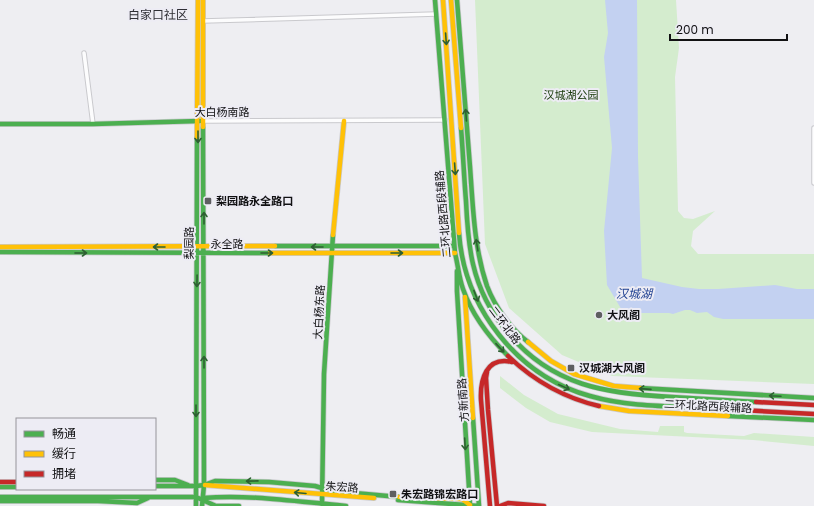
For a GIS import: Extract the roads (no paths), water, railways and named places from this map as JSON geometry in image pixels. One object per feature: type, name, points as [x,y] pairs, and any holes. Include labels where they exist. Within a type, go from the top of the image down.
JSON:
[{"type":"main road","name":"梨园路","points":[[198,0],[204,247],[204,485],[202,506]]},
{"type":"main road","name":"梨园路","points":[[196,506],[196,497],[193,486],[203,0]]},
{"type":"main road","name":"二环北路西段辅路","points":[[435,0],[454,246],[457,265],[465,293],[480,323],[497,345],[515,363],[541,383],[581,401],[607,408],[814,420]]},
{"type":"main road","name":"二环北路","points":[[443,0],[460,243],[465,267],[477,301],[489,322],[508,347],[544,376],[560,386],[589,396],[622,403],[814,414]]},
{"type":"main road","name":"二环北路","points":[[451,0],[468,227],[473,266],[484,298],[509,336],[520,347],[548,368],[586,386],[611,392],[648,396],[814,404]]},
{"type":"main road","name":"二环北路西段辅路","points":[[457,0],[475,228],[481,266],[488,288],[497,306],[514,329],[524,340],[551,361],[574,374],[614,386],[814,398]]},
{"type":"main road","name":"大白杨南路","points":[[0,124],[93,124],[201,121]]},
{"type":"main road","name":"大白杨东路","points":[[322,504],[324,374],[332,253],[344,121]]},
{"type":"main road","name":"永全路","points":[[0,247],[454,246]]},
{"type":"main road","name":"永全路","points":[[0,252],[455,253]]},
{"type":"main road","points":[[457,265],[457,291],[470,505]]},
{"type":"main road","name":"方新南路","points":[[465,293],[479,506]]},
{"type":"main road","points":[[497,506],[486,386],[487,372],[492,365],[506,360],[515,363]]},
{"type":"main road","name":"方新南路","points":[[490,506],[481,388],[484,375],[492,365]]},
{"type":"main road","points":[[156,480],[175,480],[193,486]]},
{"type":"main road","points":[[156,486],[193,486],[204,485],[215,481],[256,481],[315,486],[332,491],[386,496],[462,499],[470,505]]},
{"type":"main road","points":[[0,482],[15,482],[15,488],[0,487]]},
{"type":"main road","name":"朱宏路","points":[[204,485],[479,506]]},
{"type":"main road","points":[[0,497],[196,497],[202,498],[216,506],[239,506]]},
{"type":"main road","points":[[0,501],[98,501],[137,503],[151,497]]},
{"type":"main road","name":"朱宏路","points":[[202,498],[224,497],[346,506]]},
{"type":"main road","points":[[500,506],[508,503],[544,506]]},
{"type":"street","points":[[203,21],[436,14]]},
{"type":"street","points":[[84,53],[93,124]]},
{"type":"street","name":"大白杨南路","points":[[201,121],[445,120]]},
{"type":"street","points":[[814,128],[814,183]]},
{"type":"water","name":"汉城湖","points":[[605,0],[637,0],[638,157],[642,278],[682,287],[699,289],[775,285],[797,289],[814,289],[814,319],[723,319],[714,317],[707,312],[697,313],[690,310],[673,314],[623,312],[607,285],[604,231],[612,148],[604,57],[608,33]]},
{"type":"place","name":"梨园路永全路口","points":[[208,201]]},
{"type":"place","name":"大风阁","points":[[599,315]]},
{"type":"place","name":"汉城湖大风阁","points":[[571,368]]},
{"type":"place","name":"朱宏路锦宏路口","points":[[393,494]]},
{"type":"district","name":"白家口社区","points":[[158,15]]},
{"type":"park label","name":"汉城湖公园","points":[[571,95]]}]
